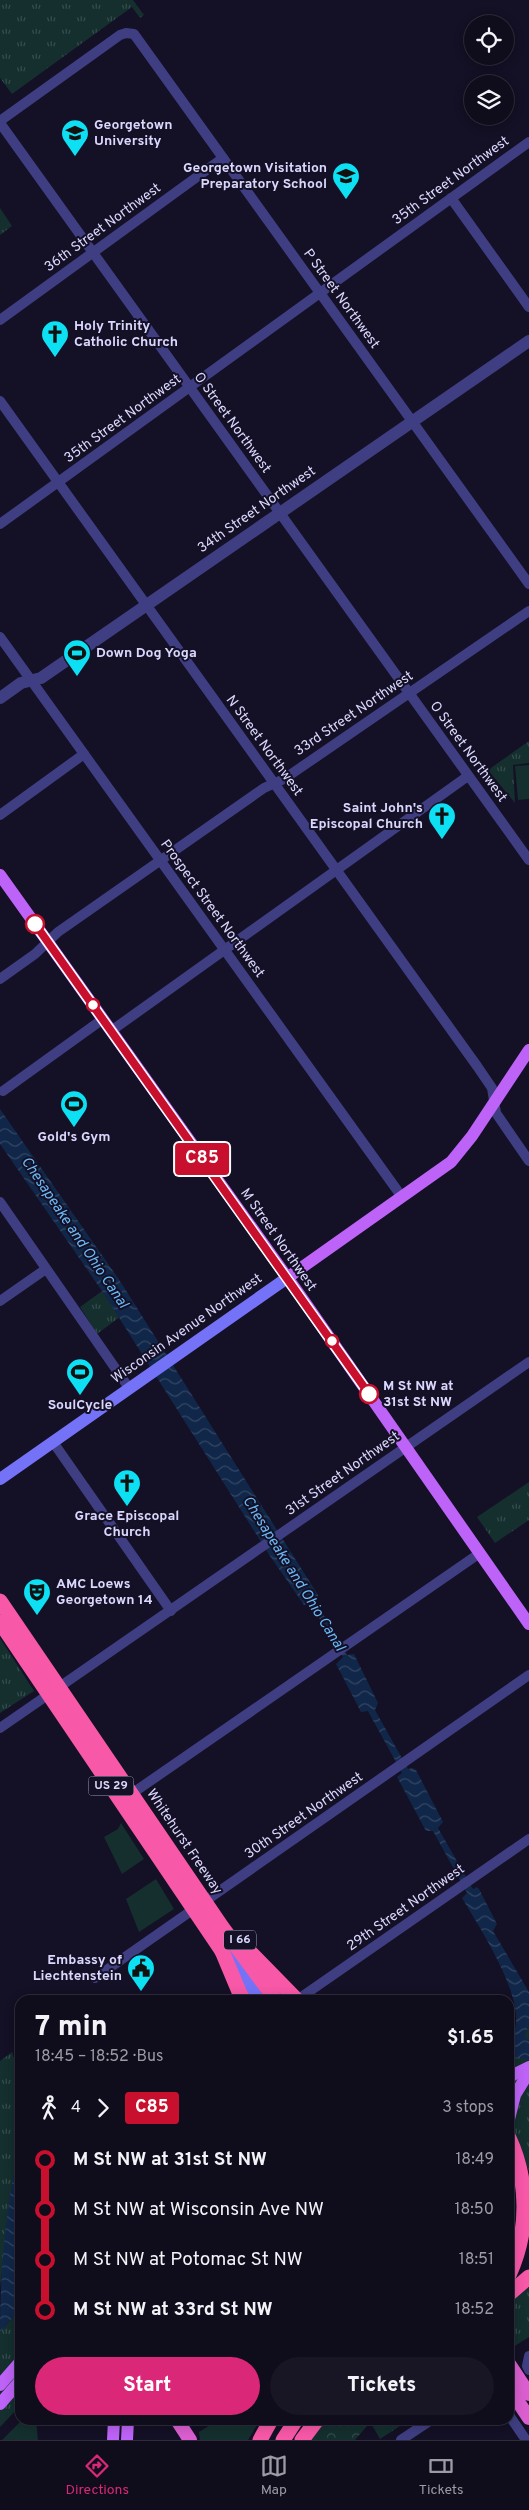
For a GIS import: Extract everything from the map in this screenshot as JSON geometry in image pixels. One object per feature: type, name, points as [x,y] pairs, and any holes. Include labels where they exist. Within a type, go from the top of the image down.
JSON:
[{"type":"highway","name":"Whitehurst Freeway","points":[[0,1601],[187,1877],[239,1952],[272,1995]]},
{"type":"highway","name":"US 29","points":[[0,1622],[222,1951],[240,1995]]},
{"type":"highway","name":"I 66","points":[[187,1877],[250,1952],[292,1995]]},
{"type":"highway","points":[[514,2150],[523,2173],[528,2206],[523,2238],[514,2265]]},
{"type":"highway","points":[[514,2290],[529,2277]]},
{"type":"highway","points":[[514,2372],[529,2394]]},
{"type":"highway","points":[[514,2396],[529,2418]]},
{"type":"highway","points":[[180,2425],[190,2440]]},
{"type":"highway","points":[[260,2440],[268,2425]]},
{"type":"highway","points":[[284,2440],[293,2425]]},
{"type":"highway","points":[[302,2440],[313,2425]]},
{"type":"main road","name":"M Street Northwest","points":[[0,875],[287,1278],[529,1624]]},
{"type":"main road","name":"Wisconsin Avenue Northwest","points":[[0,1479],[402,1197],[458,1155],[529,1050]]},
{"type":"main road","points":[[0,1610],[200,1905],[256,1995]]},
{"type":"main road","points":[[514,2074],[529,2067]]},
{"type":"main road","points":[[514,2099],[529,2072]]},
{"type":"main road","points":[[0,2385],[15,2368]]},
{"type":"main road","points":[[0,2404],[15,2387]]},
{"type":"main road","points":[[126,2425],[127,2440]]},
{"type":"street","name":"P Street Northwest","points":[[0,122],[120,35],[134,34],[529,584]]},
{"type":"street","name":"O Street Northwest","points":[[0,122],[529,860]]},
{"type":"street","name":"35th Street Northwest","points":[[0,524],[529,142]]},
{"type":"street","name":"36th Street Northwest","points":[[0,320],[223,158]]},
{"type":"street","points":[[451,198],[529,307]]},
{"type":"street","name":"34th Street Northwest","points":[[0,698],[21,683],[41,678],[529,341]]},
{"type":"street","name":"N Street Northwest","points":[[0,401],[492,1088],[498,1117],[529,1161]]},
{"type":"street","name":"33rd Street Northwest","points":[[0,980],[58,932],[160,860],[409,694],[529,611]]},
{"type":"street","name":"Prospect Street Northwest","points":[[0,637],[402,1197]]},
{"type":"street","points":[[0,815],[84,754]]},
{"type":"street","points":[[112,1031],[468,776]]},
{"type":"street","points":[[3,1091],[104,1019]]},
{"type":"street","points":[[0,1202],[129,1388]]},
{"type":"street","points":[[0,1301],[46,1269]]},
{"type":"street","name":"31st Street Northwest","points":[[0,1728],[529,1362]]},
{"type":"street","points":[[53,1442],[171,1611]]},
{"type":"street","points":[[126,1797],[480,1553]]},
{"type":"street","name":"30th Street Northwest","points":[[94,1978],[529,1675]]},
{"type":"street","name":"29th Street Northwest","points":[[304,1995],[529,1838]]},
{"type":"street","points":[[529,2356],[527,2366],[529,2370]]},
{"type":"street","points":[[514,2422],[526,2440]]},
{"type":"street","points":[[400,2440],[422,2425]]},
{"type":"green space","points":[[0,0],[133,0],[144,15],[140,18],[132,7],[12,94],[0,78]]},
{"type":"green space","points":[[0,208],[12,226],[0,235]]},
{"type":"green space","points":[[529,741],[529,763],[513,765],[515,803],[488,770]]},
{"type":"green space","points":[[529,765],[529,799],[518,800],[515,766]]},
{"type":"green space","points":[[102,1291],[120,1317],[97,1334],[80,1307]]},
{"type":"green space","points":[[529,1482],[529,1520],[495,1543],[477,1517]]},
{"type":"green space","points":[[0,1638],[34,1691],[0,1713]]},
{"type":"green space","points":[[121,1823],[144,1859],[122,1874],[104,1837],[118,1829]]},
{"type":"green space","points":[[156,1879],[174,1909],[139,1932],[126,1899]]},
{"type":"green space","points":[[529,2025],[529,2171],[520,2146],[514,2141],[514,2050],[524,2037]]},
{"type":"green space","points":[[12,2052],[15,2061],[15,2167],[0,2288],[0,2061]]},
{"type":"green space","points":[[529,2287],[529,2337],[514,2346],[514,2298]]},
{"type":"green space","points":[[15,2315],[15,2411],[0,2427],[0,2332]]},
{"type":"green space","points":[[17,2425],[36,2425],[38,2440],[2,2440]]},
{"type":"green space","points":[[210,2425],[257,2425],[248,2440],[200,2440],[199,2432]]},
{"type":"green space","points":[[320,2425],[368,2425],[355,2440],[308,2440]]},
{"type":"green space","points":[[372,2425],[401,2425],[380,2439]]},
{"type":"water","name":"Chesapeake and Ohio Canal","points":[[0,1109],[120,1281],[318,1595],[316,1602],[347,1655],[354,1654],[378,1703],[375,1710],[408,1769],[413,1768],[416,1770],[443,1822],[438,1828],[473,1889],[477,1887],[479,1889],[497,1924],[493,1931],[529,1992],[529,2025],[524,2037],[529,2039],[529,2060],[514,2057],[516,2020],[514,1995],[511,1995],[490,1945],[462,1898],[467,1893],[433,1831],[426,1831],[397,1777],[402,1773],[368,1711],[361,1712],[336,1664],[343,1657],[311,1605],[304,1605],[270,1556],[102,1291],[0,1144]]},
{"type":"water","points":[[15,2167],[15,2315],[0,2332],[1,2285]]},
{"type":"bus line","name":"C85","points":[[35,924],[369,1394]]},
{"type":"place","name":"Georgetown University","points":[[75,157]]},
{"type":"place","name":"Georgetown Visitation Preparatory School","points":[[346,200]]},
{"type":"place","name":"Holy Trinity Catholic Church","points":[[55,358]]},
{"type":"place","name":"Down Dog Yoga","points":[[77,677]]},
{"type":"place","name":"Saint John's Episcopal Church","points":[[442,840]]},
{"type":"place","name":"Gold's Gym","points":[[74,1128]]},
{"type":"place","name":"M St NW at 31st St NW","points":[[369,1394]]},
{"type":"place","name":"SoulCycle","points":[[80,1396]]},
{"type":"place","name":"Grace Episcopal Church","points":[[127,1507]]},
{"type":"place","name":"AMC Loews Georgetown 14","points":[[37,1616]]},
{"type":"place","name":"Embassy of Liechtenstein","points":[[141,1992]]}]
